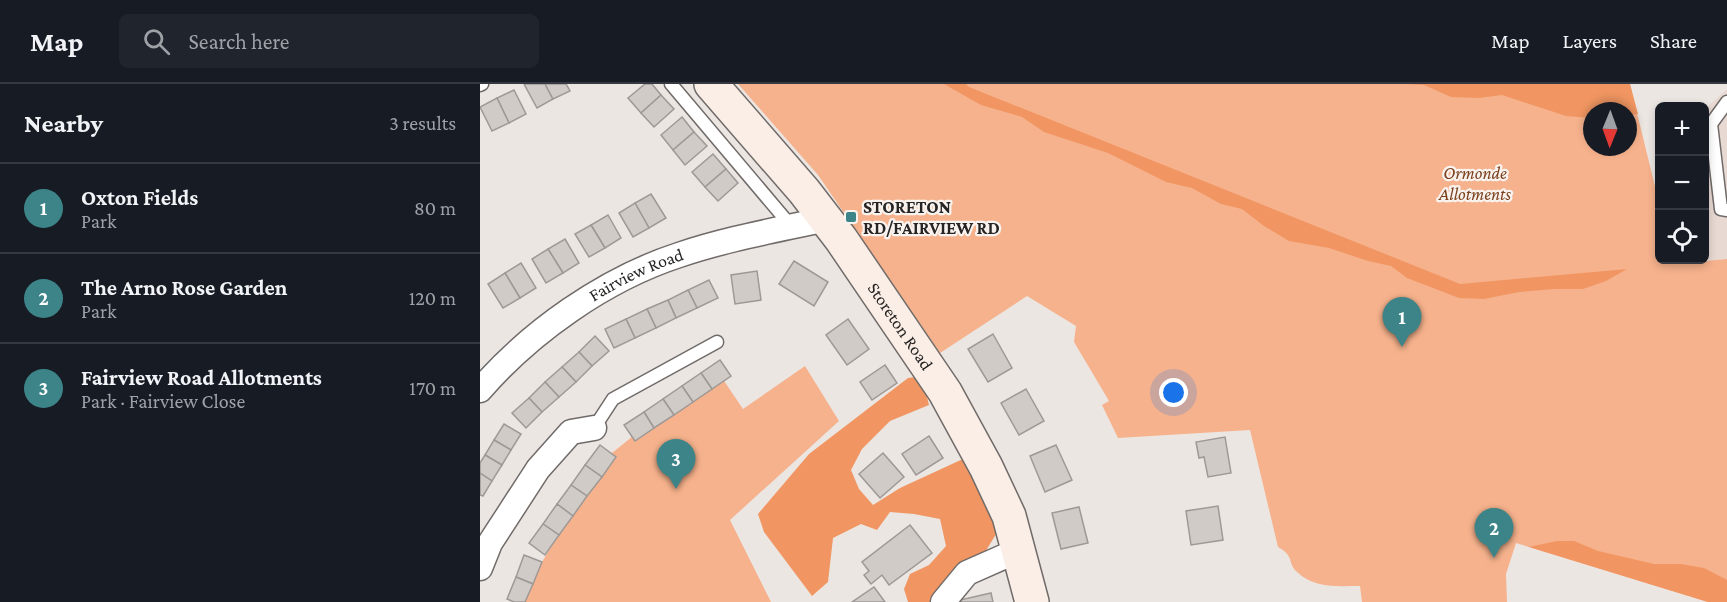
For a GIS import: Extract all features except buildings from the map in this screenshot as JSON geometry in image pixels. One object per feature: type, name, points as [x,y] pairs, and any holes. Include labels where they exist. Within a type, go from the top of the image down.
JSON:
[{"type":"main road","name":"Storeton Road","points":[[711,84],[804,190],[841,239],[945,392],[986,467],[1009,516],[1032,602]]},
{"type":"street","name":"Fairview Road","points":[[480,390],[520,349],[582,303],[622,279],[678,255],[826,219]]},
{"type":"street","points":[[480,568],[490,543],[538,469],[571,432],[594,428]]},
{"type":"street","points":[[943,602],[967,573],[1019,550]]},
{"type":"lane","points":[[671,84],[791,226]]},
{"type":"lane","points":[[1727,102],[1711,124],[1721,209],[1727,210]]},
{"type":"lane","points":[[594,428],[613,399],[717,342]]},
{"type":"shaded area","points":[[944,84],[966,84],[1460,284],[1627,269],[1606,281],[1583,289],[1519,292],[1484,299],[1459,298],[1407,278],[1391,266],[1329,248],[1289,241],[1242,209],[1221,204],[1192,188],[1166,182],[1108,153],[1044,132],[1022,117],[981,105]]},
{"type":"shaded area","points":[[1404,84],[1630,84],[1635,102],[1583,102],[1583,117],[1566,116],[1502,95],[1479,98],[1451,97],[1424,85]]},
{"type":"shaded area","points":[[1727,89],[1727,259],[1709,261],[1709,156],[1709,105]]},
{"type":"shaded area","points":[[922,376],[929,405],[890,421],[862,449],[851,470],[859,489],[873,505],[900,488],[965,458],[992,496],[998,531],[974,570],[950,602],[908,602],[904,589],[910,574],[929,565],[946,546],[940,519],[890,512],[877,530],[861,524],[833,538],[828,582],[812,596],[764,532],[758,514],[809,454],[908,378]]},
{"type":"shaded area","points":[[1557,541],[1574,541],[1598,551],[1654,564],[1681,564],[1704,568],[1727,580],[1727,602],[1708,602],[1529,547]]},
{"type":"green space","name":"Ormonde Allotments","points":[[738,84],[1630,84],[1634,102],[1583,102],[1583,156],[1637,156],[1637,113],[1655,187],[1655,264],[1709,264],[1709,261],[1727,259],[1727,602],[1708,602],[1516,543],[1506,574],[1507,602],[1362,602],[1360,586],[1335,586],[1311,581],[1297,572],[1287,553],[1278,547],[1250,430],[1118,438],[1102,405],[1109,401],[1074,342],[1076,326],[1027,296],[940,353],[818,175]]},
{"type":"green space","points":[[805,366],[839,421],[730,520],[771,602],[521,602],[527,586],[607,457],[716,369],[743,409]]},
{"type":"place","name":"STORETON RD/FAIRVIEW RD","points":[[851,217]]},
{"type":"place","name":"Oxton Fields","points":[[1402,347]]},
{"type":"place","name":"Fairview Road Allotments","points":[[676,489]]},
{"type":"place","name":"The Arno Rose Garden","points":[[1494,558]]}]
